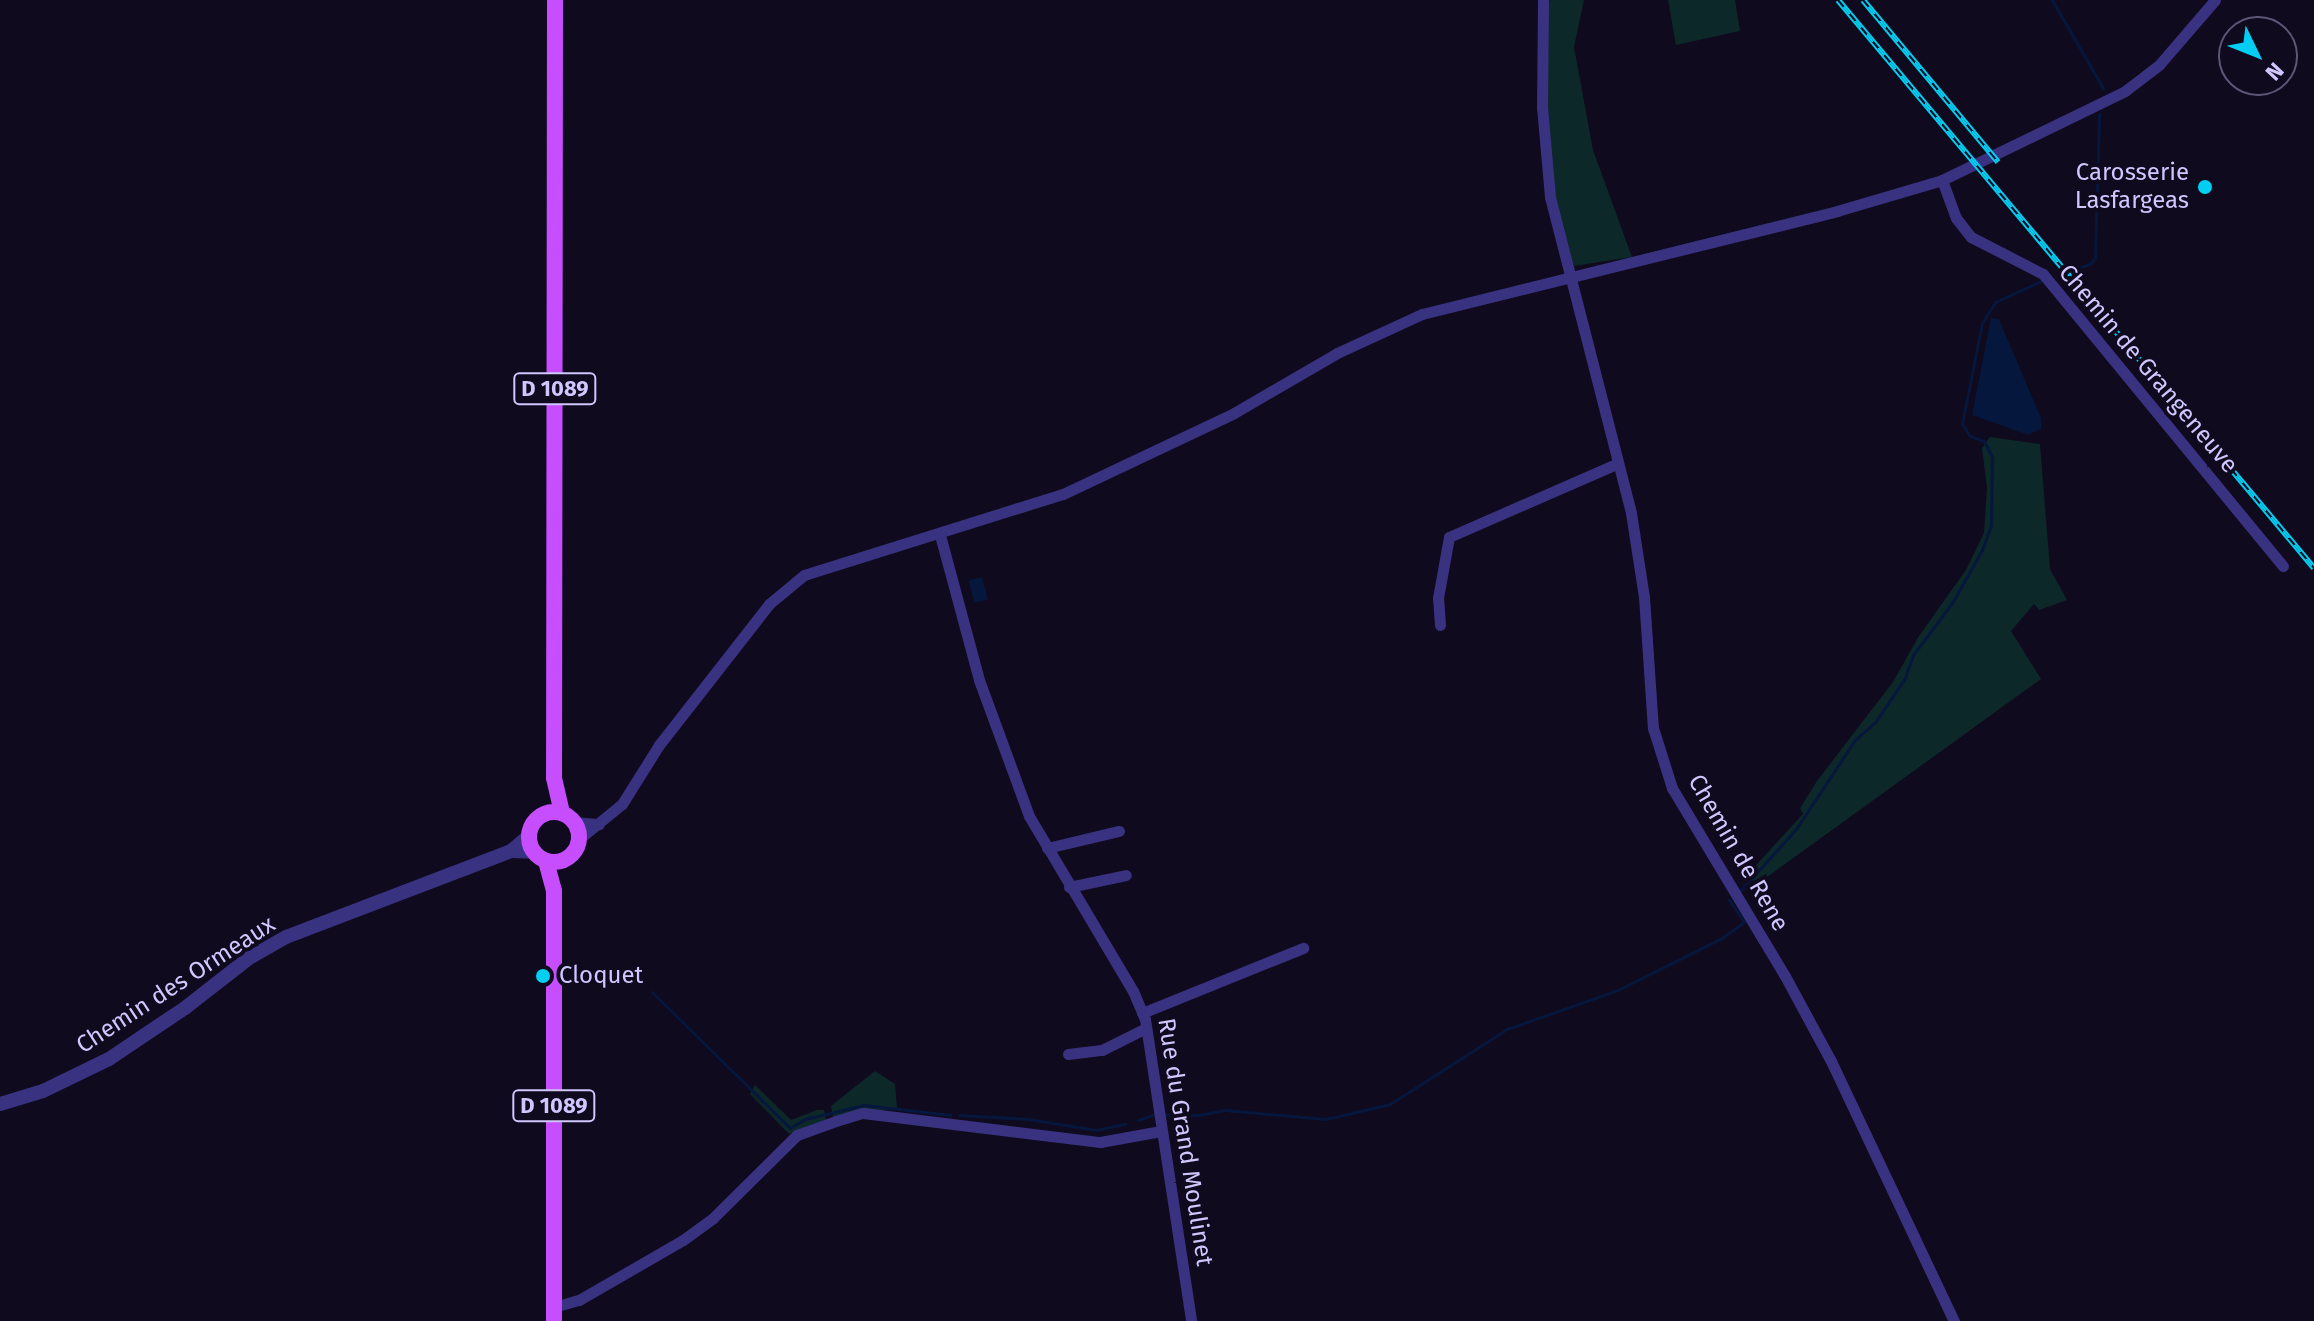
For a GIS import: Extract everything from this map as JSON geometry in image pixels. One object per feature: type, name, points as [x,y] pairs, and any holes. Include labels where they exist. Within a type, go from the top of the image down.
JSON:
[{"type":"main road","name":"D 1089","points":[[555,0],[554,778],[561,816]]},
{"type":"main road","points":[[561,816],[579,839],[573,853],[565,859],[536,849],[534,822],[561,816]]},
{"type":"main road","name":"D 1089","points":[[536,849],[554,891]]},
{"type":"main road","name":"D 1089","points":[[554,1314],[554,891],[565,859]]},
{"type":"street","name":"Chemin de Rene","points":[[1543,0],[1542,107],[1550,197],[1631,513],[1644,597],[1653,728],[1672,788],[1831,1061],[1954,1321]]},
{"type":"street","points":[[579,839],[622,804],[659,745],[769,604],[804,575],[940,535],[1063,494],[1234,413],[1337,353],[1422,314],[1837,211],[1942,180],[2125,91],[2159,65],[2215,0]]},
{"type":"street","name":"Chemin de Grangeneuve","points":[[1942,180],[1956,218],[1971,237],[2043,274],[2283,566]]},
{"type":"street","points":[[1440,625],[1438,598],[1449,537],[1618,463]]},
{"type":"street","name":"Rue du Grand Moulinet","points":[[940,535],[979,680],[1029,816],[1142,1013],[1191,1321]]},
{"type":"street","points":[[561,816],[599,824]]},
{"type":"street","points":[[1047,848],[1119,831]]},
{"type":"street","name":"Chemin des Ormeaux","points":[[0,1104],[43,1091],[109,1059],[207,993],[249,958],[286,937],[511,851],[536,849]]},
{"type":"street","points":[[1069,887],[1126,875]]},
{"type":"street","points":[[1142,1013],[1303,948]]},
{"type":"street","points":[[1068,1054],[1102,1050],[1146,1028]]},
{"type":"street","points":[[554,1314],[683,1240],[713,1218],[797,1135],[849,1117],[863,1113],[1100,1142],[1161,1131]]},
{"type":"green space","points":[[1551,0],[1584,0],[1574,47],[1593,150],[1632,257],[1574,266],[1550,197],[1543,3]]},
{"type":"green space","points":[[1668,0],[1735,0],[1740,31],[1676,45]]},
{"type":"green space","points":[[1990,437],[2040,444],[2050,569],[2067,600],[2039,610],[2034,604],[2011,631],[2041,679],[1756,885],[1748,874],[1803,814],[1800,808],[1817,781],[1893,682],[1919,636],[1966,570],[1984,533],[1987,488],[1982,448]]},
{"type":"green space","points":[[875,1071],[895,1084],[897,1109],[833,1117],[831,1106]]},
{"type":"green space","points":[[755,1085],[791,1120],[824,1110],[826,1120],[789,1134],[750,1094]]},
{"type":"water","points":[[1991,318],[1999,319],[2041,418],[2041,429],[2028,435],[1972,415]]},
{"type":"water","points":[[982,577],[988,599],[974,603],[968,581]]},
{"type":"waterway","points":[[2052,0],[2103,88]]},
{"type":"waterway","points":[[2058,276],[2090,264],[2095,258],[2099,114]]},
{"type":"waterway","points":[[1741,890],[1796,829],[1855,740],[1876,721],[1905,678],[1913,655],[1952,603],[1982,550],[1991,525],[1992,457],[1984,441],[1970,436],[1962,424],[1982,323],[1995,302],[2041,281]]},
{"type":"waterway","points":[[1164,1115],[1199,1115],[1225,1110],[1326,1119],[1390,1104],[1507,1029],[1618,990],[1722,938],[1744,922],[1729,900]]},
{"type":"waterway","points":[[652,992],[790,1128],[805,1119],[864,1105],[950,1115]]},
{"type":"waterway","points":[[1138,1120],[1155,1114]]},
{"type":"waterway","points":[[959,1115],[1028,1119],[1096,1130],[1125,1124]]},
{"type":"railway","points":[[1838,0],[2314,568]]},
{"type":"railway","points":[[1863,0],[1998,162]]},
{"type":"place","name":"Carosserie Lasfargeas","points":[[2205,187]]},
{"type":"place","name":"Cloquet","points":[[543,976]]}]
